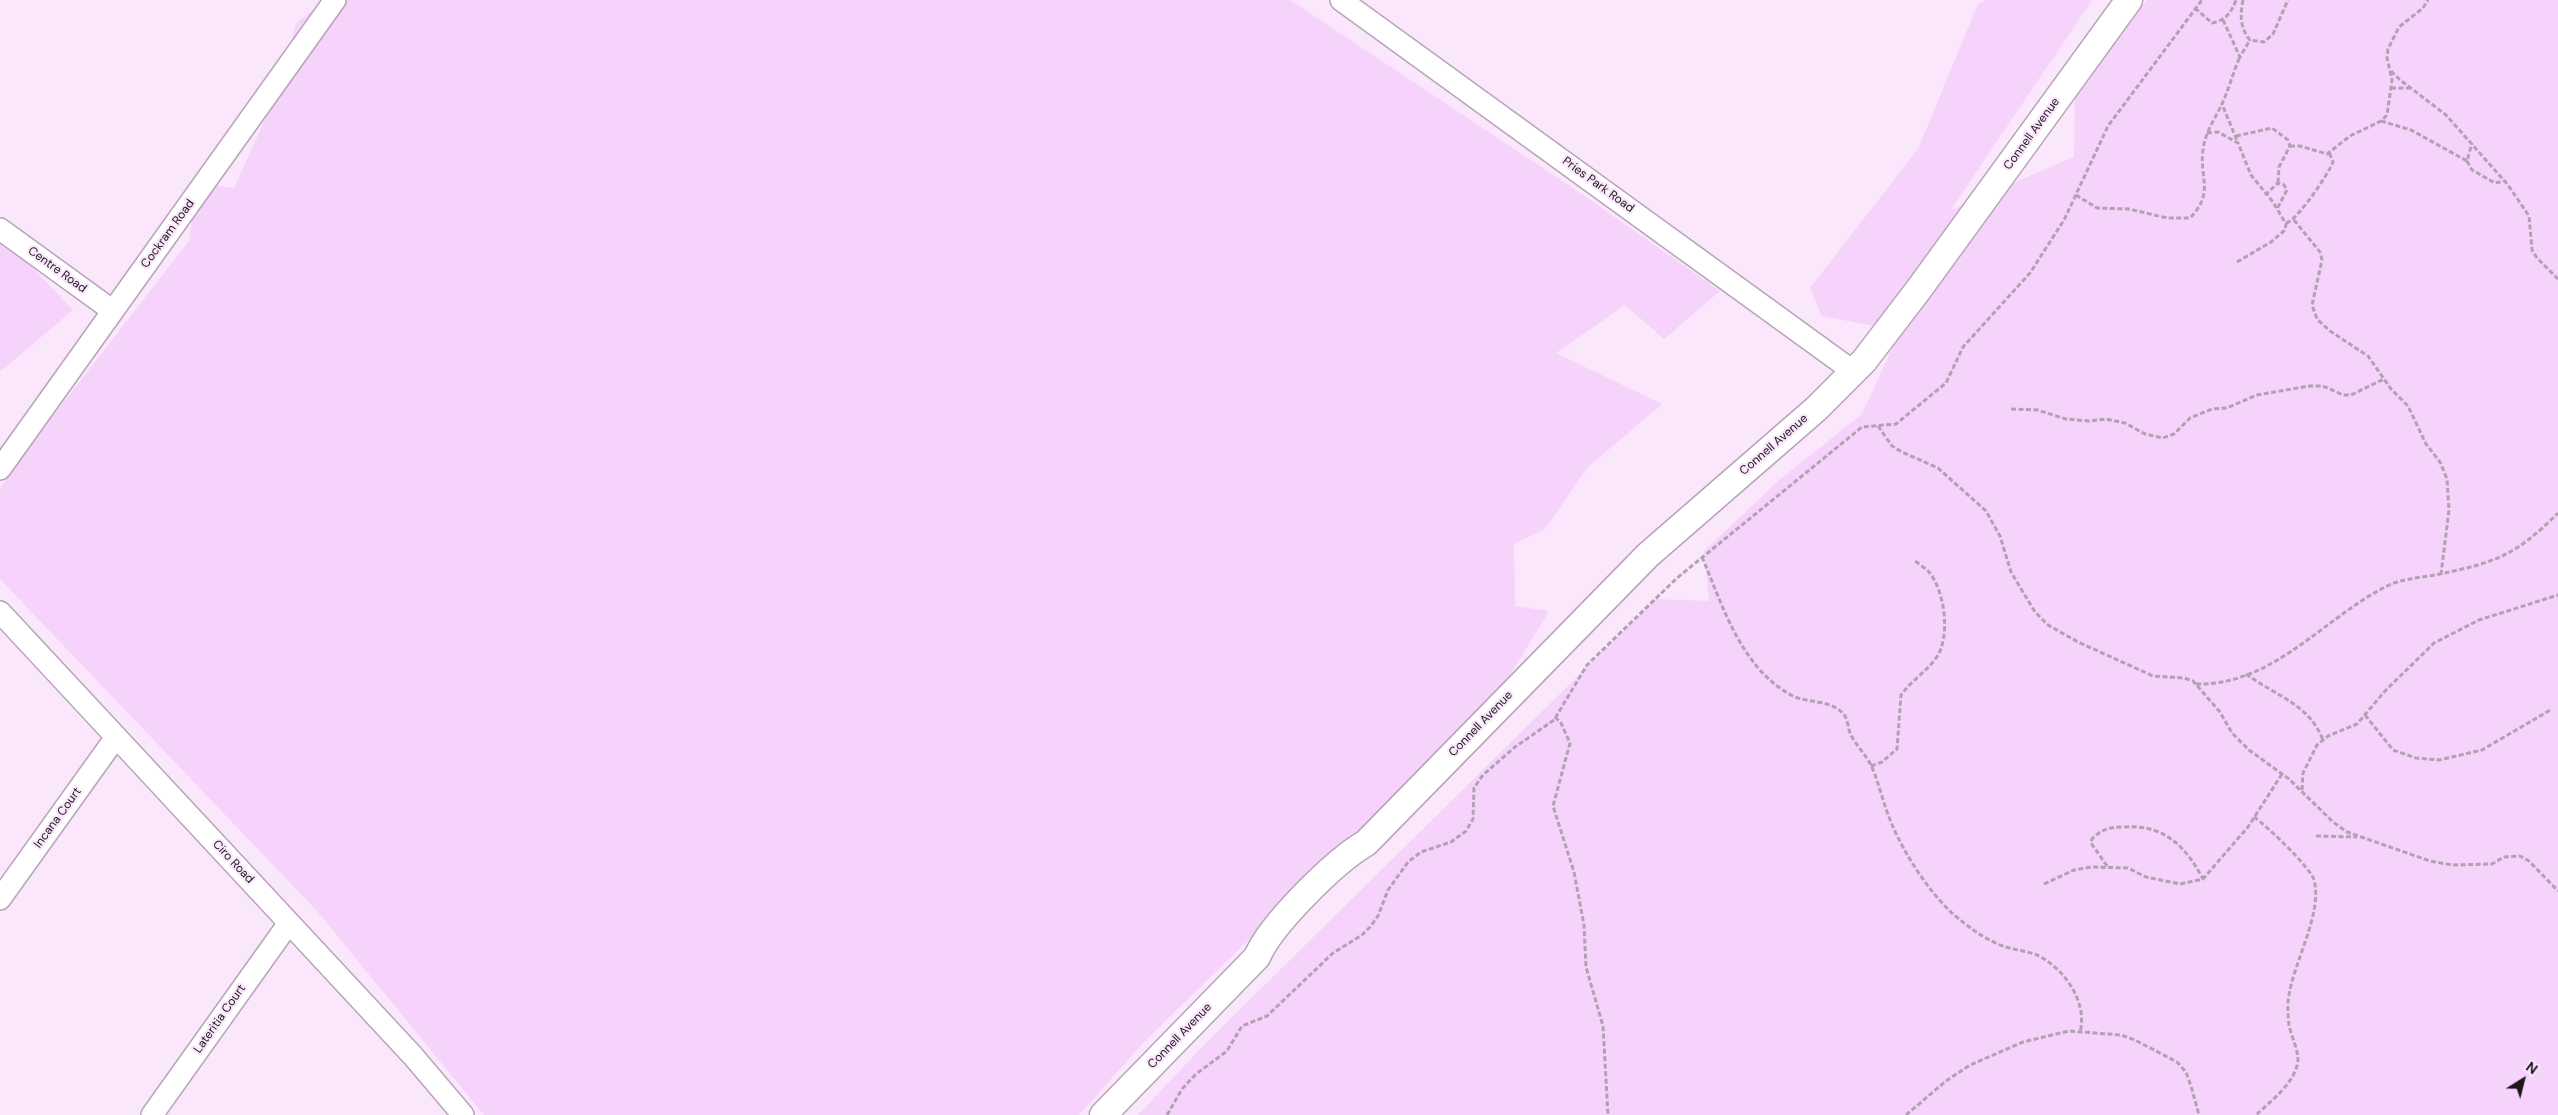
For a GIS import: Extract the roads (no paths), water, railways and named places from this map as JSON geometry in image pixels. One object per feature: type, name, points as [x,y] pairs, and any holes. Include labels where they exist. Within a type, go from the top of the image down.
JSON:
[{"type":"street","name":"Cockram Road","points":[[0,469],[335,0]]},
{"type":"street","name":"Pries Park Road","points":[[1341,0],[1854,372]]},
{"type":"street","name":"Connell Avenue","points":[[1103,1115],[1257,957],[1274,947],[1310,911],[1358,858],[1366,843],[1648,555],[1816,409],[1854,372],[1919,289],[2129,0]]},
{"type":"street","name":"Centre Road","points":[[0,229],[113,311]]},
{"type":"street","name":"Ciro Road","points":[[0,612],[413,1056],[463,1115]]},
{"type":"street","name":"Incana Court","points":[[0,899],[116,737]]},
{"type":"street","name":"Lateritia Court","points":[[152,1115],[289,922]]}]
